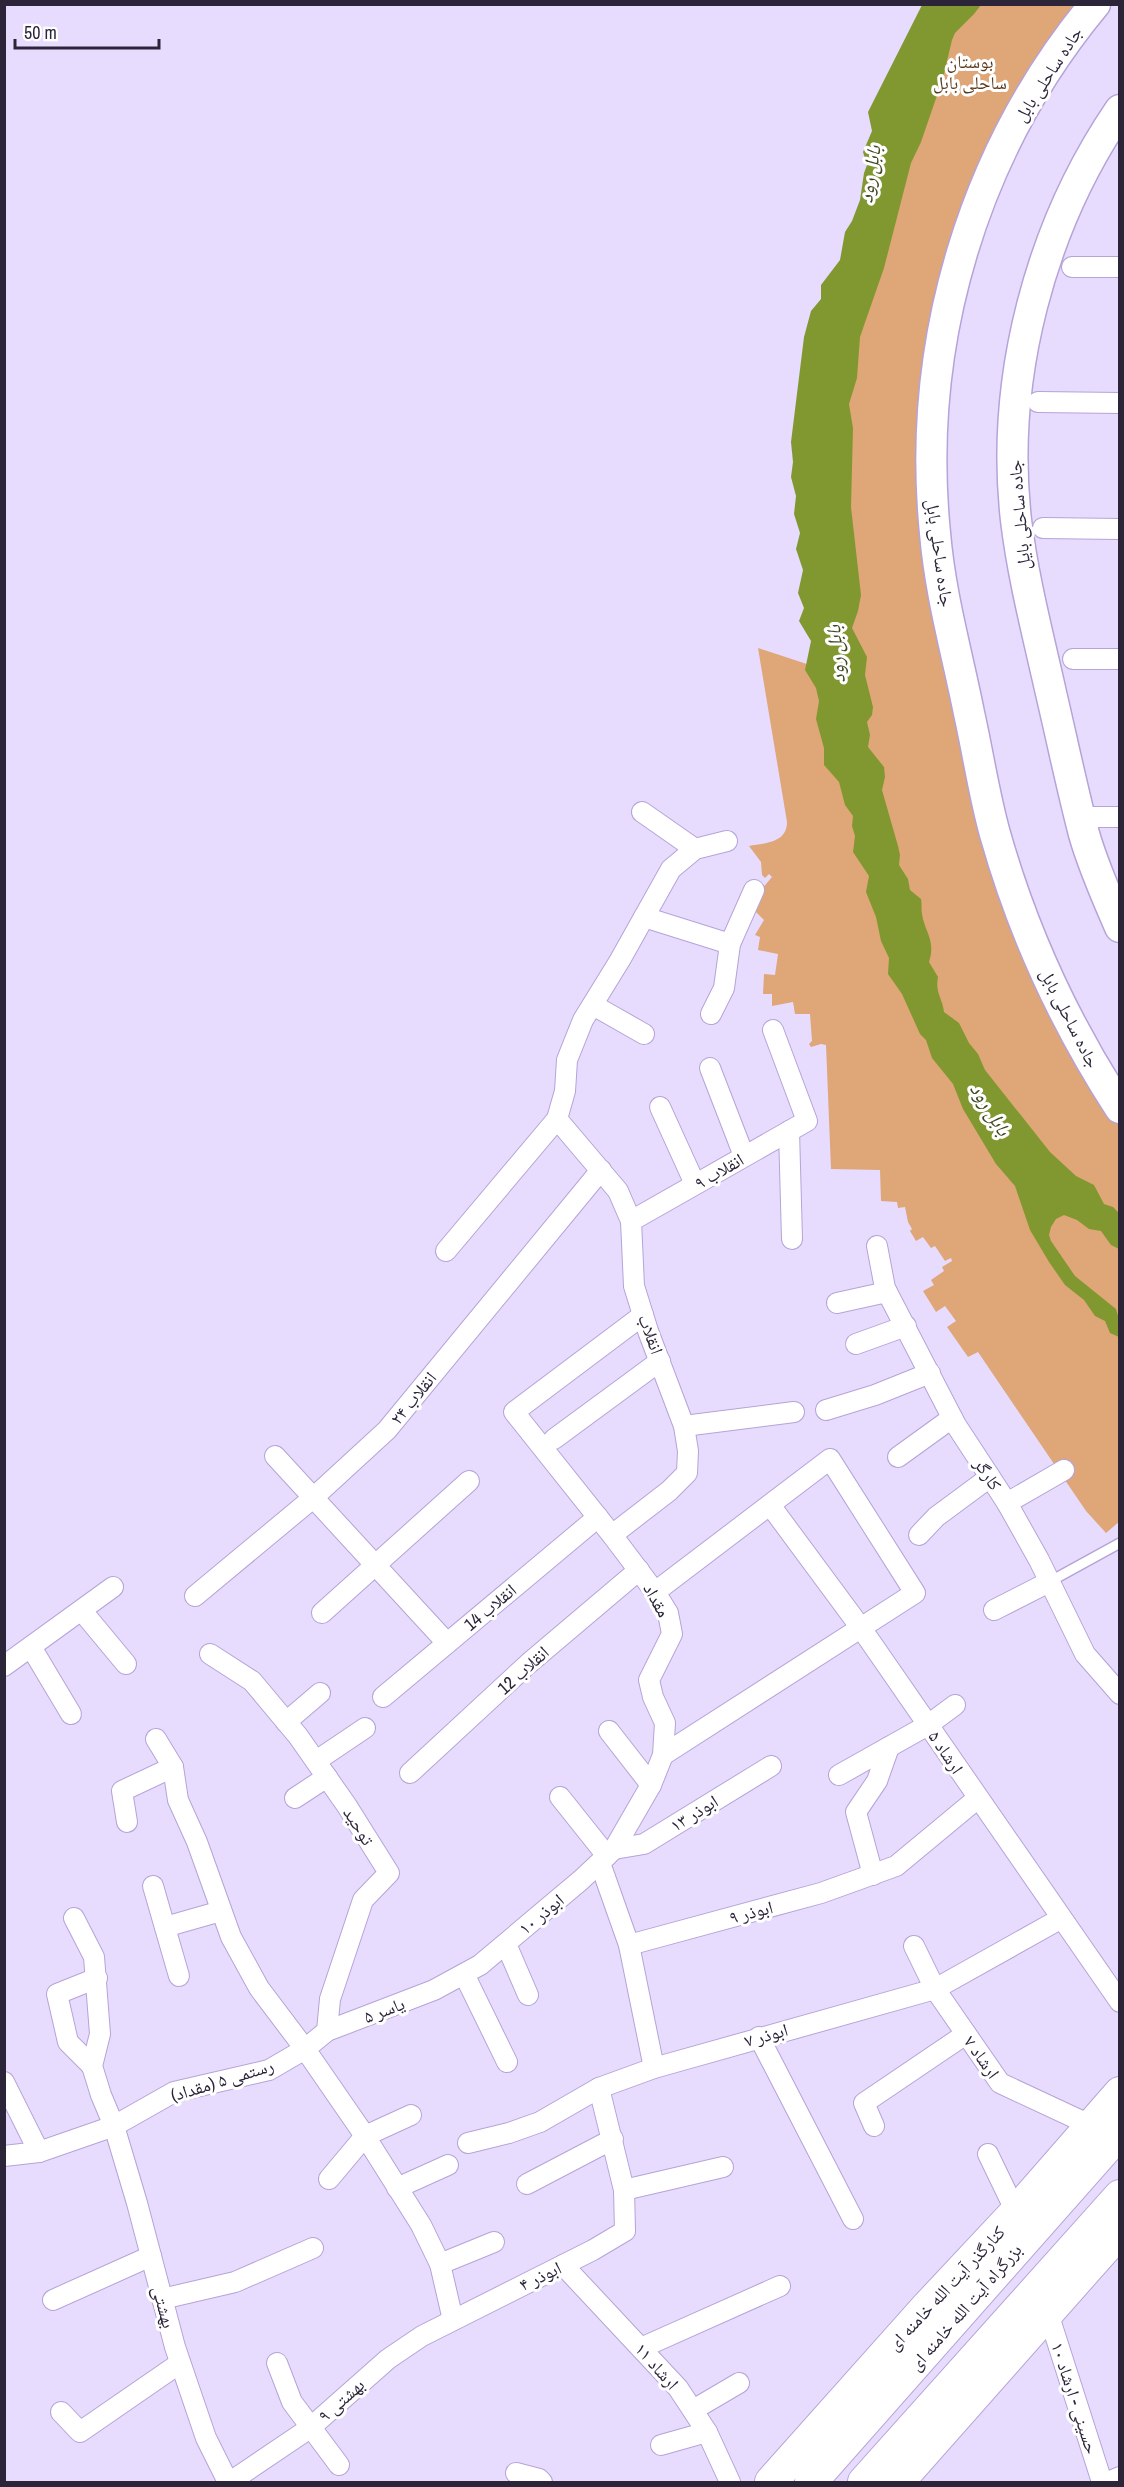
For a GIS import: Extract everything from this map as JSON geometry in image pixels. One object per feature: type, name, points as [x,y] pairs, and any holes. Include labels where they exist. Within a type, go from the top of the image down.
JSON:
[{"type":"highway","name":"کنارگذر آیت الله خامنه ای","points":[[771,2482],[1016,2212],[1105,2128],[1119,2093]]},
{"type":"highway","name":"بزرگراه آیت الله خامنه ای","points":[[811,2482],[881,2403],[1105,2128]]},
{"type":"highway","points":[[898,2482],[1119,2196]]},
{"type":"highway","points":[[864,2482],[999,2349],[1048,2313],[1119,2231]]},
{"type":"highway","points":[[841,2404],[881,2403]]},
{"type":"main road","name":"جاده ساحلی بابل","points":[[1095,4],[1058,54],[1019,116],[988,181],[962,249],[948,301],[937,364],[931,427],[931,481],[941,580],[998,843],[1032,943],[1063,1013],[1119,1108]]},
{"type":"main road","name":"جاده ساحلی بایل","points":[[1119,110],[1084,170],[1062,216],[1045,264],[1024,344],[1015,414],[1013,466],[1022,568],[1080,817],[1091,854],[1119,927]]},
{"type":"street","points":[[1072,267],[1119,267]]},
{"type":"street","points":[[1038,402],[1119,403]]},
{"type":"street","points":[[1043,528],[1119,529]]},
{"type":"street","points":[[1073,659],[1119,659]]},
{"type":"street","points":[[642,812],[695,849]]},
{"type":"street","points":[[1080,817],[1119,818]]},
{"type":"street","points":[[446,1251],[557,1119],[566,1091],[567,1060],[583,1020],[671,869],[695,849],[727,841]]},
{"type":"street","points":[[711,1014],[724,988],[730,944],[754,890]]},
{"type":"street","points":[[644,917],[730,944]]},
{"type":"street","points":[[593,1005],[644,1034]]},
{"type":"street","name":"انقلاب ۹","points":[[630,1221],[807,1121],[773,1030]]},
{"type":"street","points":[[710,1068],[744,1156]]},
{"type":"street","points":[[660,1107],[695,1184]]},
{"type":"street","name":"انقلاب","points":[[557,1119],[618,1191],[630,1221],[634,1286],[684,1426],[688,1451],[687,1473],[669,1491],[612,1535]]},
{"type":"street","points":[[789,1131],[792,1239]]},
{"type":"street","name":"انقلاب ۲۴","points":[[195,1596],[313,1498],[387,1430],[601,1170]]},
{"type":"street","name":"کارگر","points":[[877,1246],[887,1292],[952,1418],[1007,1503],[1084,1654],[1118,1693]]},
{"type":"street","points":[[837,1303],[887,1292]]},
{"type":"street","name":"مقداد","points":[[607,1856],[651,1785],[663,1755],[665,1723],[653,1697],[649,1680],[672,1634],[668,1613],[639,1570],[514,1412],[643,1315]]},
{"type":"street","points":[[856,1344],[906,1326]]},
{"type":"street","points":[[554,1439],[660,1360]]},
{"type":"street","points":[[826,1410],[875,1395],[930,1373]]},
{"type":"street","points":[[684,1426],[794,1412]]},
{"type":"street","points":[[898,1457],[952,1418]]},
{"type":"street","points":[[275,1456],[447,1643]]},
{"type":"street","points":[[655,1592],[830,1459],[915,1593],[663,1755]]},
{"type":"street","points":[[1007,1503],[1064,1470]]},
{"type":"street","points":[[919,1535],[936,1517],[990,1477]]},
{"type":"street","points":[[322,1613],[469,1481]]},
{"type":"street","name":"ارشاد ۵","points":[[770,1505],[861,1628],[1119,2002]]},
{"type":"street","name":"انقلاب 14","points":[[383,1696],[598,1517]]},
{"type":"street","name":"انقلاب 12","points":[[410,1773],[528,1664],[639,1570]]},
{"type":"street","points":[[993,1610],[1049,1582]]},
{"type":"street","points":[[4,1666],[113,1587]]},
{"type":"street","points":[[82,1611],[126,1664]]},
{"type":"street","points":[[31,1647],[71,1714]]},
{"type":"street","name":"توحید","points":[[210,1654],[252,1681],[286,1722],[321,1769],[389,1873],[363,1900],[330,1999],[327,2031]]},
{"type":"street","points":[[286,1722],[320,1693]]},
{"type":"street","points":[[839,1775],[928,1725],[955,1705]]},
{"type":"street","points":[[295,1798],[321,1769],[364,1728]]},
{"type":"street","points":[[609,1731],[651,1785]]},
{"type":"street","points":[[156,1738],[173,1767],[178,1800],[197,1842],[231,1937],[259,1988],[305,2049],[365,2136],[421,2225],[440,2264],[453,2320]]},
{"type":"street","points":[[873,1875],[856,1812],[878,1781],[889,1747]]},
{"type":"street","name":"ابوذر ۱۳","points":[[607,1856],[644,1844],[771,1766]]},
{"type":"street","points":[[127,1822],[122,1791],[173,1767]]},
{"type":"street","points":[[560,1797],[607,1856],[629,1945],[654,2068]]},
{"type":"street","name":"ابوذر ۹","points":[[629,1945],[821,1893],[896,1866],[978,1798]]},
{"type":"street","name":"ابوذر ۱۰","points":[[464,1974],[480,1965],[506,1944],[607,1856]]},
{"type":"street","points":[[153,1886],[179,1976]]},
{"type":"street","points":[[165,1927],[221,1911]]},
{"type":"street","points":[[74,1918],[94,1957],[97,1978],[100,2034],[92,2066]]},
{"type":"street","name":"ابوذر ۷","points":[[468,2144],[540,2122],[599,2088],[654,2068],[935,1989],[1060,1919]]},
{"type":"street","points":[[506,1944],[528,1995]]},
{"type":"street","name":"ارشاد ۷","points":[[914,1946],[935,1989],[1000,2083],[1105,2128]]},
{"type":"street","points":[[464,1974],[507,2062]]},
{"type":"street","name":"یاسر ۵","points":[[305,2049],[327,2031],[434,1990],[464,1974]]},
{"type":"street","points":[[92,2066],[68,2042],[57,1995],[97,1978]]},
{"type":"street","points":[[874,2126],[864,2103],[966,2034]]},
{"type":"street","points":[[759,2037],[853,2219]]},
{"type":"street","name":"رستمی ۵ (مقداد)","points":[[4,2156],[39,2152],[114,2126],[174,2092],[269,2070],[305,2049]]},
{"type":"street","name":"بهشتی","points":[[92,2066],[114,2126],[180,2363],[206,2438],[229,2482]]},
{"type":"street","points":[[4,2082],[39,2152]]},
{"type":"street","points":[[599,2088],[624,2190],[723,2167]]},
{"type":"street","points":[[329,2179],[365,2136],[411,2115]]},
{"type":"street","points":[[527,2184],[613,2139]]},
{"type":"street","points":[[988,2154],[1016,2212]]},
{"type":"street","points":[[397,2188],[448,2165]]},
{"type":"street","name":"ابوذر ۴","points":[[453,2320],[625,2231],[624,2190]]},
{"type":"street","points":[[440,2264],[494,2242]]},
{"type":"street","points":[[162,2299],[235,2282],[313,2248]]},
{"type":"street","points":[[53,2300],[151,2256]]},
{"type":"street","name":"ارشاد ۱۱","points":[[563,2265],[678,2388],[707,2432],[730,2482]]},
{"type":"street","points":[[641,2348],[780,2286]]},
{"type":"street","name":"حسینی - ارشاد ۱۰","points":[[1048,2313],[1102,2482]]},
{"type":"street","name":"بهشتی ۹","points":[[229,2482],[310,2428],[388,2359],[422,2336],[453,2320]]},
{"type":"street","points":[[61,2412],[81,2432],[180,2363]]},
{"type":"street","points":[[277,2363],[292,2402],[339,2465]]},
{"type":"street","points":[[693,2410],[739,2383]]},
{"type":"street","points":[[661,2445],[707,2432]]},
{"type":"street","points":[[516,2473],[539,2479],[542,2482]]},
{"type":"street","points":[[1108,2482],[1119,2477]]},
{"type":"lane","points":[[1049,1582],[1119,1543]]},
{"type":"green space","name":"بوستان ساحلی بابل","points":[[930,5],[1095,5],[988,181],[931,445],[995,832],[1119,1108],[1120,1521],[1106,1533],[1086,1511],[978,1352],[968,1357],[947,1327],[956,1321],[945,1306],[936,1312],[923,1291],[934,1285],[931,1280],[944,1271],[942,1267],[952,1261],[951,1258],[945,1261],[935,1246],[931,1248],[923,1237],[916,1241],[910,1231],[912,1229],[905,1207],[898,1208],[897,1202],[881,1201],[880,1170],[831,1169],[826,1045],[811,1047],[809,1044],[812,1041],[810,1014],[795,1014],[793,1002],[772,1006],[772,994],[763,994],[764,974],[775,975],[778,954],[758,950],[760,937],[755,935],[764,920],[755,911],[760,903],[757,900],[761,890],[772,877],[769,874],[765,878],[762,875],[761,862],[749,846],[768,843],[779,838],[786,829],[787,822],[758,648],[834,673],[856,259],[879,115]]},
{"type":"water","name":"بابل رود","points":[[922,5],[981,5],[955,33],[943,78],[921,142],[911,163],[884,268],[860,337],[857,378],[849,404],[853,428],[851,507],[861,595],[852,628],[867,657],[865,675],[873,707],[872,715],[867,722],[870,735],[868,747],[884,767],[885,777],[882,790],[898,846],[899,865],[908,879],[910,890],[921,899],[923,921],[931,942],[929,962],[938,977],[938,991],[944,1012],[959,1023],[985,1070],[1050,1152],[1076,1176],[1094,1185],[1104,1204],[1113,1207],[1119,1213],[1119,1249],[1111,1245],[1101,1231],[1089,1229],[1077,1220],[1064,1215],[1056,1219],[1049,1235],[1075,1276],[1116,1309],[1119,1319],[1119,1337],[1110,1333],[1105,1321],[1095,1316],[1084,1300],[1065,1285],[1049,1262],[1030,1230],[1015,1186],[996,1164],[963,1109],[953,1084],[932,1058],[926,1040],[920,1034],[902,994],[888,974],[889,958],[881,941],[876,917],[866,892],[869,876],[853,852],[855,836],[852,826],[853,816],[845,805],[839,782],[824,765],[824,748],[816,719],[819,701],[816,688],[805,670],[811,641],[799,621],[804,608],[798,593],[803,570],[796,549],[800,533],[794,514],[796,496],[791,477],[793,462],[791,442],[804,337],[811,311],[821,299],[821,285],[840,260],[845,232],[860,200],[867,165],[863,152],[872,131],[868,112]]}]
